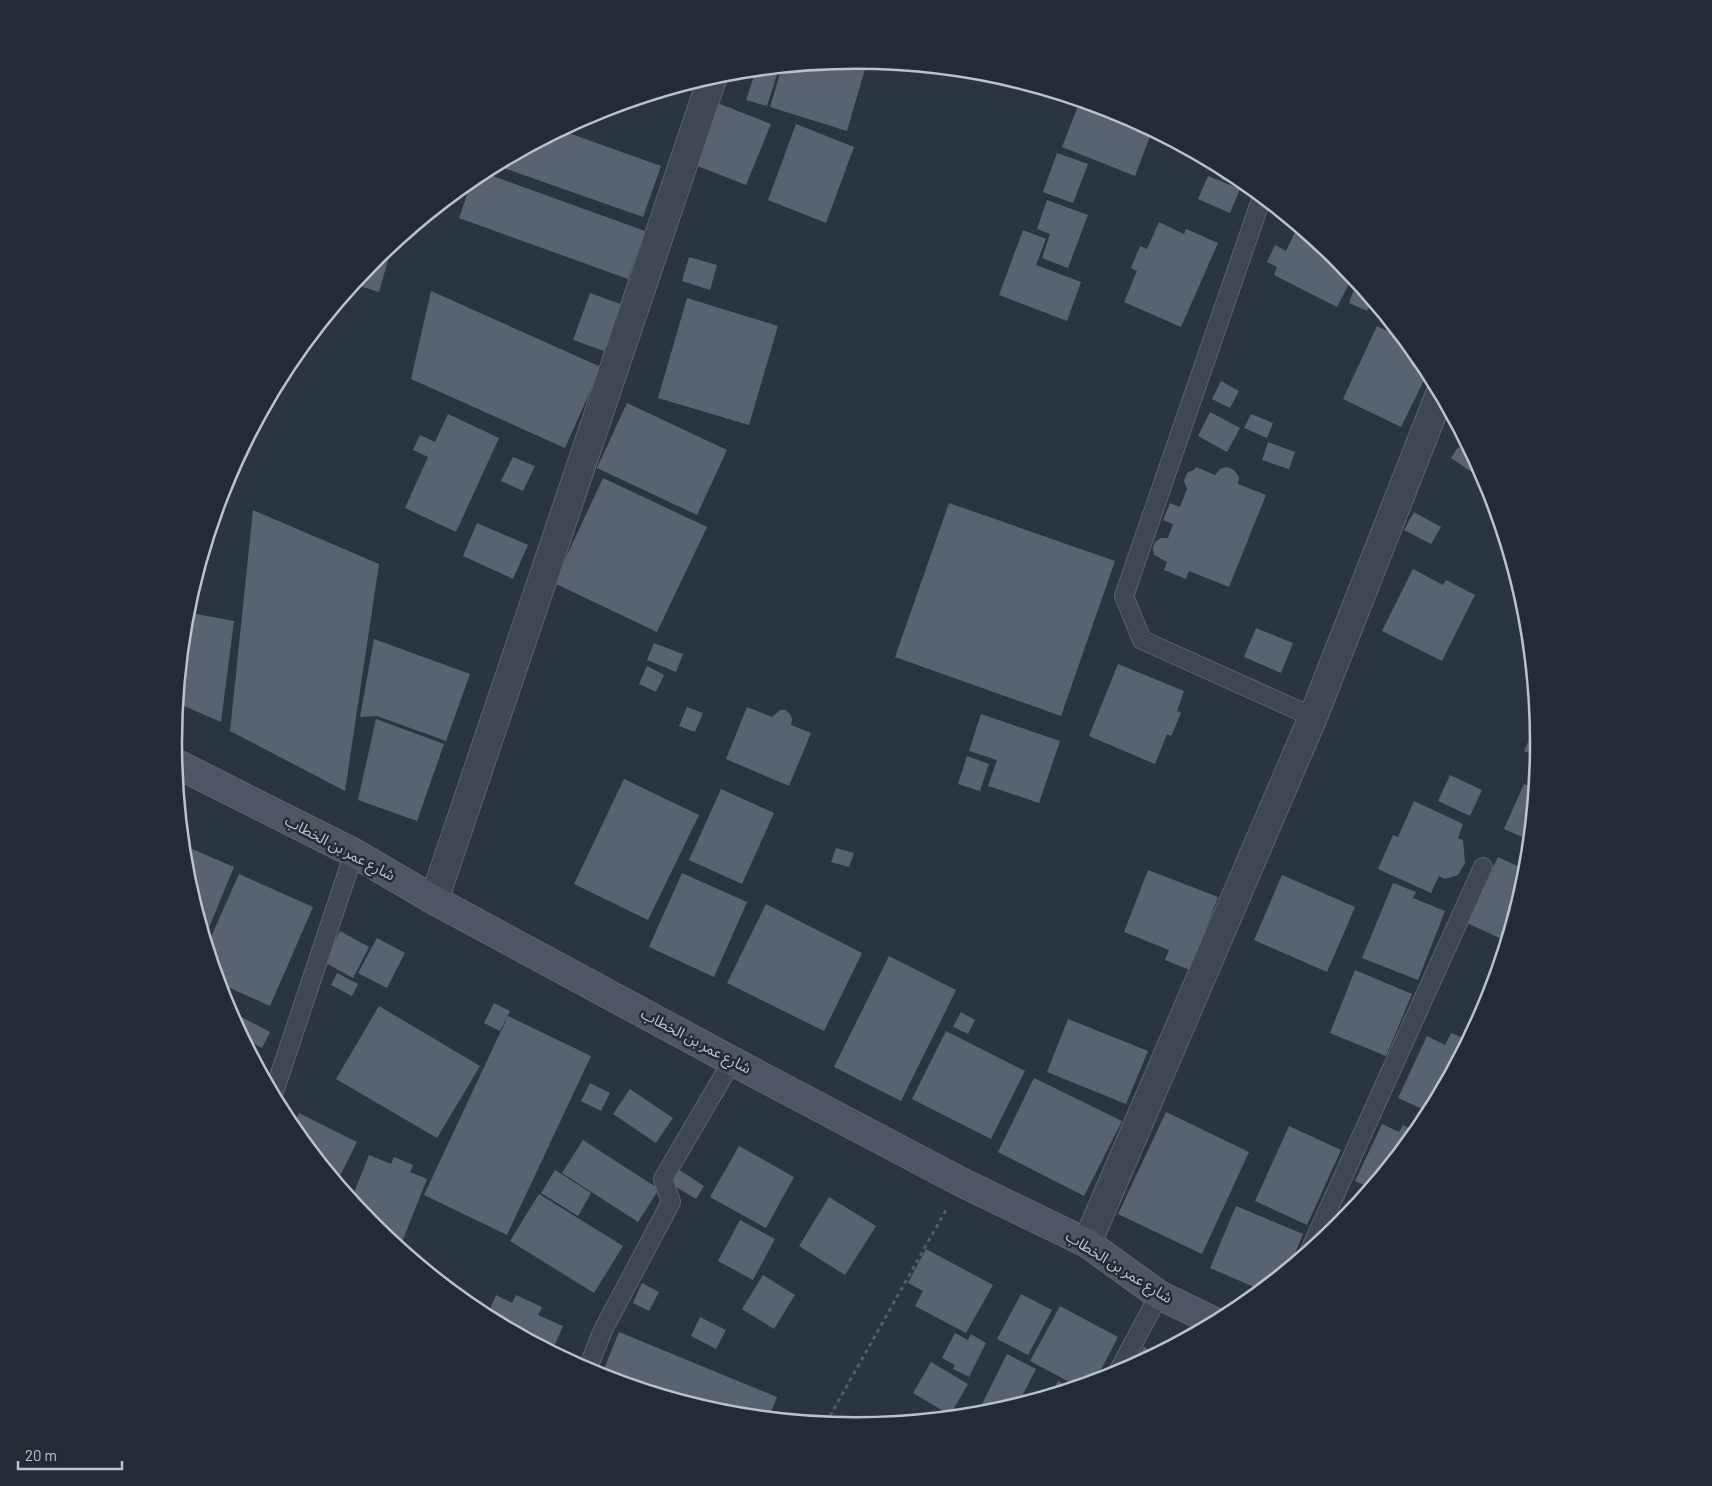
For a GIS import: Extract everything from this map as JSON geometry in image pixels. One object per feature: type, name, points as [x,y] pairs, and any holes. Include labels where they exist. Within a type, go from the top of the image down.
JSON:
[{"type":"main road","name":"شارع عمر بن الخطاب","points":[[183,767],[354,853],[434,900],[961,1182],[1088,1243],[1159,1295],[1207,1319]]},
{"type":"street","points":[[434,900],[710,85]]},
{"type":"street","points":[[1088,1243],[1313,717],[1437,401]]},
{"type":"lane","points":[[1260,203],[1124,596],[1142,640],[1313,717]]},
{"type":"lane","points":[[276,1086],[354,853]]},
{"type":"lane","points":[[1317,1235],[1483,867]]},
{"type":"lane","points":[[590,1362],[603,1330],[671,1202],[663,1179],[732,1061]]},
{"type":"lane","points":[[1124,1362],[1159,1295]]},
{"type":"path","points":[[830,1416],[961,1182]]},
{"type":"building","points":[[865,69],[847,131],[770,107],[780,74],[812,70]]},
{"type":"building","points":[[777,74],[767,106],[746,100],[754,77]]},
{"type":"building","points":[[715,102],[771,124],[746,185],[690,163]]},
{"type":"building","points":[[1078,107],[1150,136],[1135,176],[1062,147]]},
{"type":"building","points":[[796,124],[854,147],[826,223],[768,200]]},
{"type":"building","points":[[569,133],[661,166],[643,217],[504,168]]},
{"type":"building","points":[[1057,153],[1088,164],[1073,203],[1043,192]]},
{"type":"building","points":[[492,176],[645,231],[628,279],[459,218],[468,191]]},
{"type":"building","points":[[1208,176],[1240,189],[1230,213],[1198,199]]},
{"type":"building","points":[[1222,177],[1235,185],[1221,179]]},
{"type":"building","points":[[1047,200],[1088,215],[1068,268],[1042,258],[1050,234],[1037,229]]},
{"type":"building","points":[[1159,222],[1184,234],[1186,229],[1218,243],[1181,327],[1124,302],[1137,271],[1131,268],[1140,246],[1147,249]]},
{"type":"building","points":[[1023,230],[1046,239],[1036,265],[1081,282],[1067,321],[999,295]]},
{"type":"building","points":[[1295,231],[1349,283],[1337,307],[1274,275],[1277,267],[1267,262],[1275,245],[1286,251]]},
{"type":"building","points":[[389,256],[379,292],[360,286]]},
{"type":"building","points":[[689,257],[717,265],[710,290],[682,281]]},
{"type":"building","points":[[1354,289],[1369,306],[1367,311],[1349,303]]},
{"type":"building","points":[[431,291],[601,367],[565,448],[411,379]]},
{"type":"building","points":[[590,293],[623,305],[607,352],[573,340]]},
{"type":"building","points":[[687,298],[778,326],[749,425],[658,398]]},
{"type":"building","points":[[1377,326],[1391,333],[1424,380],[1401,427],[1343,399]]},
{"type":"building","points":[[1221,381],[1239,391],[1230,408],[1212,399]]},
{"type":"building","points":[[627,403],[727,450],[697,515],[597,468]]},
{"type":"building","points":[[1210,412],[1240,428],[1227,452],[1198,436]]},
{"type":"building","points":[[448,414],[499,438],[456,532],[405,508],[428,457],[413,450],[420,435],[435,442]]},
{"type":"building","points":[[1251,414],[1273,423],[1267,438],[1244,428]]},
{"type":"building","points":[[1268,442],[1295,452],[1289,469],[1262,460]]},
{"type":"building","points":[[1458,447],[1464,451],[1473,473],[1451,458]]},
{"type":"building","points":[[513,457],[535,466],[523,491],[501,481]]},
{"type":"building","points":[[1196,467],[1215,475],[1220,469],[1227,467],[1234,470],[1239,477],[1238,484],[1266,495],[1229,587],[1189,571],[1186,579],[1164,570],[1167,562],[1154,555],[1153,548],[1155,542],[1161,538],[1168,538],[1173,524],[1163,520],[1170,503],[1180,507],[1187,489],[1184,481],[1187,473]]},
{"type":"building","points":[[603,478],[707,527],[657,632],[554,583]]},
{"type":"building","points":[[949,503],[1115,561],[1061,716],[895,657]]},
{"type":"building","points":[[253,510],[379,564],[345,791],[230,731]]},
{"type":"building","points":[[1414,512],[1441,527],[1431,544],[1404,530]]},
{"type":"building","points":[[477,523],[528,545],[513,579],[463,556]]},
{"type":"building","points":[[1413,569],[1443,585],[1446,580],[1475,595],[1442,661],[1382,631]]},
{"type":"building","points":[[195,614],[234,621],[221,722],[183,706]]},
{"type":"building","points":[[1256,628],[1293,643],[1281,673],[1244,657]]},
{"type":"building","points":[[374,639],[470,674],[446,741],[377,716],[360,717]]},
{"type":"building","points":[[654,643],[683,654],[676,672],[647,660]]},
{"type":"building","points":[[1118,664],[1184,691],[1177,711],[1181,713],[1171,736],[1167,734],[1155,764],[1089,736]]},
{"type":"building","points":[[647,666],[664,675],[656,692],[639,684]]},
{"type":"building","points":[[687,707],[703,713],[695,732],[679,726]]},
{"type":"building","points":[[747,707],[772,717],[780,710],[785,710],[792,719],[791,725],[811,733],[789,786],[726,759]]},
{"type":"building","points":[[981,714],[1060,741],[1039,803],[988,786],[997,760],[969,751]]},
{"type":"building","points":[[376,719],[444,744],[417,821],[358,800]]},
{"type":"building","points":[[1530,738],[1530,753],[1524,751]]},
{"type":"building","points":[[967,756],[989,764],[980,791],[958,784]]},
{"type":"building","points":[[1450,775],[1482,790],[1470,816],[1438,801]]},
{"type":"building","points":[[624,779],[699,815],[648,920],[574,884]]},
{"type":"building","points":[[1524,784],[1529,786],[1523,837],[1504,829]]},
{"type":"building","points":[[721,789],[774,813],[742,884],[689,860]]},
{"type":"building","points":[[1414,801],[1463,824],[1458,838],[1463,840],[1465,863],[1458,875],[1445,879],[1439,876],[1431,893],[1378,869],[1393,835],[1398,837]]},
{"type":"building","points":[[191,848],[234,867],[208,929],[195,875]]},
{"type":"building","points":[[836,848],[854,853],[849,867],[831,862]]},
{"type":"building","points":[[1498,857],[1518,866],[1501,939],[1467,923]]},
{"type":"building","points":[[1148,870],[1218,897],[1190,970],[1165,960],[1169,950],[1124,932]]},
{"type":"building","points":[[682,873],[747,902],[714,977],[649,947]]},
{"type":"building","points":[[239,874],[313,907],[270,1006],[228,987],[211,937]]},
{"type":"building","points":[[1282,875],[1355,907],[1327,972],[1254,940]]},
{"type":"building","points":[[1393,883],[1416,892],[1413,898],[1445,911],[1418,980],[1362,958]]},
{"type":"building","points":[[766,904],[862,953],[824,1031],[727,983]]},
{"type":"building","points":[[340,931],[369,947],[353,978],[324,962]]},
{"type":"building","points":[[377,938],[405,953],[387,988],[358,973]]},
{"type":"building","points":[[889,956],[956,990],[901,1101],[834,1067]]},
{"type":"building","points":[[1355,970],[1412,994],[1386,1056],[1330,1033]]},
{"type":"building","points":[[337,973],[358,984],[352,996],[331,985]]},
{"type":"building","points":[[494,1003],[510,1011],[500,1031],[484,1023]]},
{"type":"building","points":[[379,1006],[480,1066],[437,1138],[336,1079]]},
{"type":"building","points":[[961,1012],[975,1020],[968,1034],[953,1027]]},
{"type":"building","points":[[240,1016],[270,1032],[262,1048],[252,1043]]},
{"type":"building","points":[[508,1016],[591,1056],[507,1235],[424,1195]]},
{"type":"building","points":[[1068,1019],[1148,1051],[1126,1104],[1047,1072]]},
{"type":"building","points":[[946,1031],[1025,1071],[991,1139],[912,1099]]},
{"type":"building","points":[[1451,1033],[1462,1038],[1422,1109],[1398,1098],[1427,1036],[1445,1045]]},
{"type":"building","points":[[1034,1078],[1122,1121],[1084,1196],[998,1152]]},
{"type":"building","points":[[590,1083],[610,1093],[601,1111],[581,1101]]},
{"type":"building","points":[[630,1089],[673,1118],[656,1143],[613,1114]]},
{"type":"building","points":[[1166,1112],[1249,1152],[1202,1254],[1118,1214]]},
{"type":"building","points":[[299,1113],[357,1142],[340,1176],[321,1153],[296,1119]]},
{"type":"building","points":[[1382,1124],[1399,1132],[1403,1125],[1409,1128],[1365,1186],[1355,1181]]},
{"type":"building","points":[[1289,1126],[1341,1150],[1307,1225],[1255,1201]]},
{"type":"building","points":[[583,1140],[659,1189],[638,1222],[562,1173]]},
{"type":"building","points":[[739,1146],[794,1177],[766,1228],[710,1197]]},
{"type":"building","points":[[369,1155],[391,1164],[394,1157],[413,1165],[410,1172],[427,1179],[402,1242],[354,1193]]},
{"type":"building","points":[[675,1167],[704,1186],[696,1199],[666,1181]]},
{"type":"building","points":[[555,1170],[591,1193],[578,1216],[541,1193]]},
{"type":"building","points":[[539,1194],[623,1246],[594,1293],[510,1241]]},
{"type":"building","points":[[829,1197],[876,1226],[845,1275],[799,1246]]},
{"type":"building","points":[[1236,1206],[1303,1234],[1294,1255],[1254,1287],[1210,1268]]},
{"type":"building","points":[[740,1220],[775,1239],[753,1280],[718,1261]]},
{"type":"building","points":[[926,1249],[993,1285],[966,1333],[915,1306],[923,1291],[908,1283]]},
{"type":"building","points":[[763,1275],[795,1295],[774,1329],[742,1309]]},
{"type":"building","points":[[642,1283],[659,1292],[649,1311],[633,1303]]},
{"type":"building","points":[[1021,1294],[1052,1310],[1028,1355],[997,1339]]},
{"type":"building","points":[[496,1295],[512,1303],[516,1295],[542,1307],[538,1315],[563,1326],[554,1346],[490,1309]]},
{"type":"building","points":[[1060,1306],[1118,1337],[1100,1371],[1070,1382],[1030,1361]]},
{"type":"building","points":[[700,1317],[726,1330],[716,1349],[691,1336]]},
{"type":"building","points":[[619,1332],[777,1397],[771,1411],[724,1404],[681,1394],[604,1368]]},
{"type":"building","points":[[955,1333],[968,1340],[971,1334],[986,1343],[969,1377],[953,1369],[955,1365],[942,1358]]},
{"type":"building","points":[[1144,1347],[1149,1350],[1140,1354]]},
{"type":"building","points":[[1007,1354],[1036,1369],[1022,1396],[981,1405]]},
{"type":"building","points":[[931,1362],[968,1384],[953,1410],[943,1411],[913,1393]]},
{"type":"building","points":[[1058,1381],[1063,1384],[1055,1387]]}]
